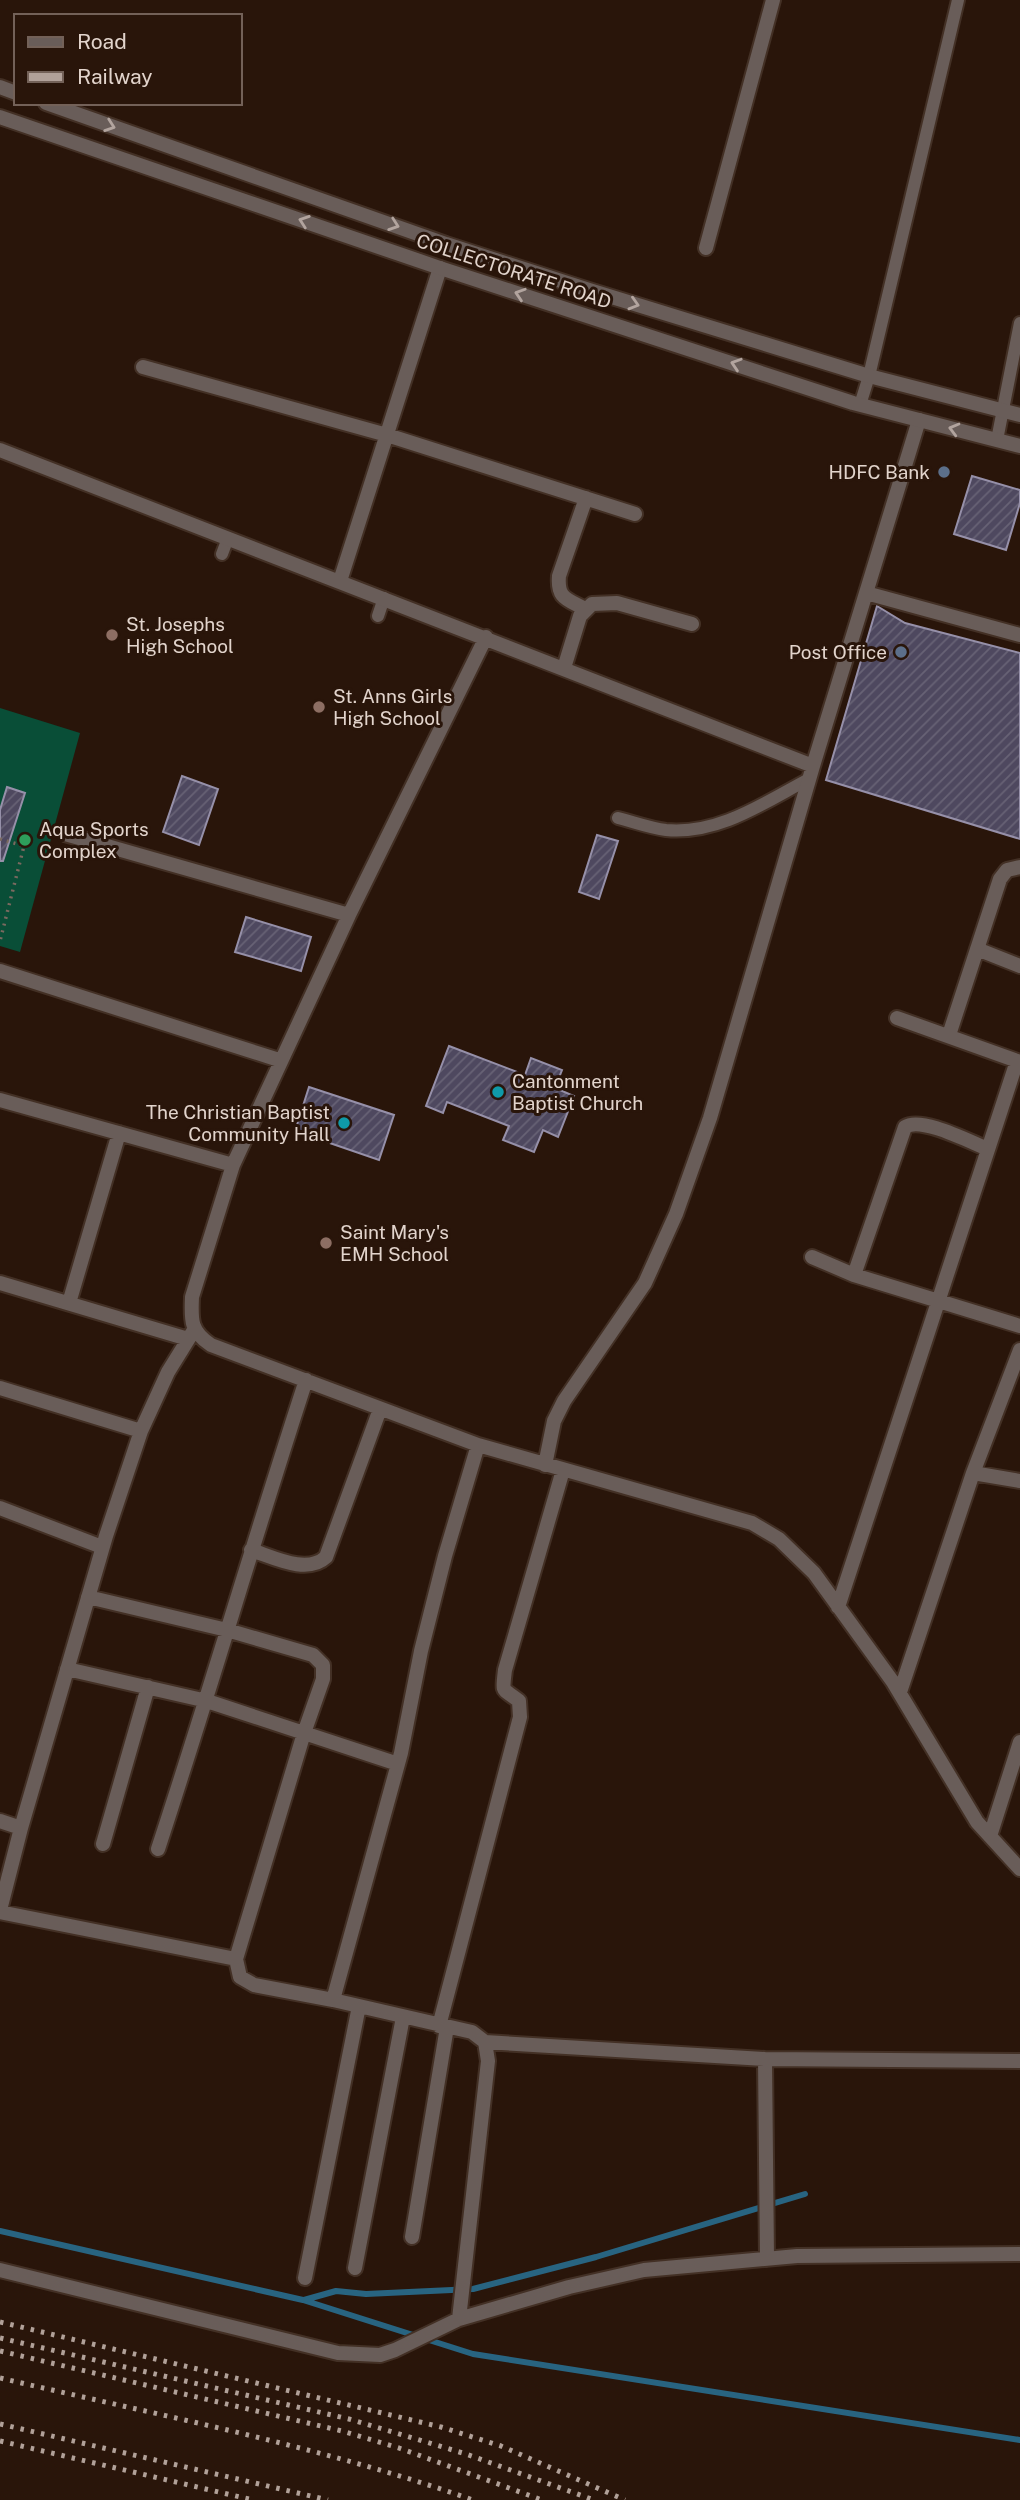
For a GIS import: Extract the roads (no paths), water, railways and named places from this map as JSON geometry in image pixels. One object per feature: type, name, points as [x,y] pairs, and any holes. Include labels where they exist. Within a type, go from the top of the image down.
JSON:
[{"type":"street","points":[[705,248],[773,0]]},
{"type":"street","name":"COLLECTORATE ROAD","points":[[52,105],[446,244],[869,376],[1020,415]]},
{"type":"street","name":"COLLECTORATE ROAD","points":[[0,117],[440,268],[860,405],[1020,446]]},
{"type":"street","points":[[341,581],[440,268]]},
{"type":"street","points":[[143,367],[387,435],[635,514]]},
{"type":"street","points":[[545,1465],[554,1421],[564,1401],[645,1283],[676,1214],[710,1118],[811,772],[919,420]]},
{"type":"street","points":[[0,450],[486,637],[811,772]]},
{"type":"street","points":[[585,609],[563,597],[558,587],[559,576],[586,498]]},
{"type":"street","points":[[866,593],[1020,635]]},
{"type":"street","points":[[564,668],[580,617],[585,609],[601,603],[617,603],[692,624]]},
{"type":"street","points":[[236,1959],[0,1911],[21,1828],[102,1547],[141,1431],[168,1372],[191,1335],[192,1297],[233,1165],[279,1060],[486,637]]},
{"type":"street","points":[[65,834],[349,915]]},
{"type":"street","points":[[949,1035],[1000,879],[1007,870],[1020,867]]},
{"type":"street","points":[[977,949],[1020,966]]},
{"type":"street","points":[[0,971],[279,1060]]},
{"type":"street","points":[[838,1607],[1018,1061],[897,1018]]},
{"type":"street","points":[[0,1100],[233,1165]]},
{"type":"street","points":[[854,1275],[905,1127],[910,1124],[924,1124],[988,1149]]},
{"type":"street","points":[[69,1303],[119,1133]]},
{"type":"street","points":[[812,1257],[854,1275],[1020,1326]]},
{"type":"street","points":[[0,1283],[201,1338],[212,1345],[478,1445],[752,1523],[779,1539],[814,1573],[900,1692],[977,1822],[1020,1869]]},
{"type":"street","points":[[900,1692],[972,1473],[1020,1350]]},
{"type":"street","points":[[158,1849],[207,1701],[251,1550],[306,1380]]},
{"type":"street","points":[[0,1388],[141,1431]]},
{"type":"street","points":[[251,1550],[302,1565],[314,1565],[326,1557],[380,1409]]},
{"type":"street","points":[[333,2000],[398,1764],[421,1651],[445,1556],[478,1445]]},
{"type":"street","points":[[412,2237],[443,2026],[520,1717],[519,1701],[503,1689],[505,1670],[563,1470]]},
{"type":"street","points":[[972,1473],[1020,1481]]},
{"type":"street","points":[[0,1508],[102,1547]]},
{"type":"street","points":[[88,1597],[227,1630],[313,1655],[323,1665],[323,1679],[304,1733],[236,1959],[240,1977],[247,1982],[472,2032],[485,2042],[765,2059],[1020,2060]]},
{"type":"street","points":[[67,1669],[207,1701],[398,1764]]},
{"type":"street","points":[[103,1844],[148,1687]]},
{"type":"street","points":[[990,1836],[1020,1742]]},
{"type":"street","points":[[0,1821],[21,1828]]},
{"type":"street","points":[[305,2278],[359,2007]]},
{"type":"street","points":[[355,2269],[403,2017]]},
{"type":"street","points":[[459,2319],[488,2061],[485,2042]]},
{"type":"street","points":[[765,2059],[766,2259]]},
{"type":"street","points":[[0,2270],[338,2353],[380,2355],[459,2319],[569,2287],[644,2270],[797,2256],[1020,2254]]},
{"type":"lane","points":[[860,405],[958,0]]},
{"type":"lane","points":[[997,440],[1020,323]]},
{"type":"lane","points":[[222,554],[228,538]]},
{"type":"lane","points":[[379,616],[384,598]]},
{"type":"lane","points":[[618,818],[665,830],[710,827],[737,817],[811,772]]},
{"type":"waterway","points":[[304,2300],[336,2291],[366,2294],[473,2289],[596,2257],[805,2194]]},
{"type":"waterway","points":[[0,2231],[303,2300],[473,2354],[1020,2440]]},
{"type":"railway","points":[[0,2322],[441,2427],[501,2446],[625,2500]]},
{"type":"railway","points":[[0,2338],[349,2419],[466,2454],[594,2500]]},
{"type":"railway","points":[[0,2351],[342,2431],[399,2448],[542,2500]]},
{"type":"railway","points":[[0,2378],[298,2447],[473,2500]]},
{"type":"railway","points":[[0,2424],[328,2500]]},
{"type":"railway","points":[[0,2441],[253,2500]]},
{"type":"place","name":"HDFC Bank","points":[[944,472]]},
{"type":"place","name":"St. Josephs High School","points":[[112,635]]},
{"type":"place","name":"Post Office","points":[[901,652]]},
{"type":"place","name":"St. Anns Girls High School","points":[[319,707]]},
{"type":"place","name":"Aqua Sports Complex","points":[[25,840]]},
{"type":"place","name":"Cantonment Baptist Church","points":[[498,1092]]},
{"type":"place","name":"The Christian Baptist Community Hall","points":[[344,1123]]},
{"type":"place","name":"Saint Mary's EMH School","points":[[326,1243]]}]
